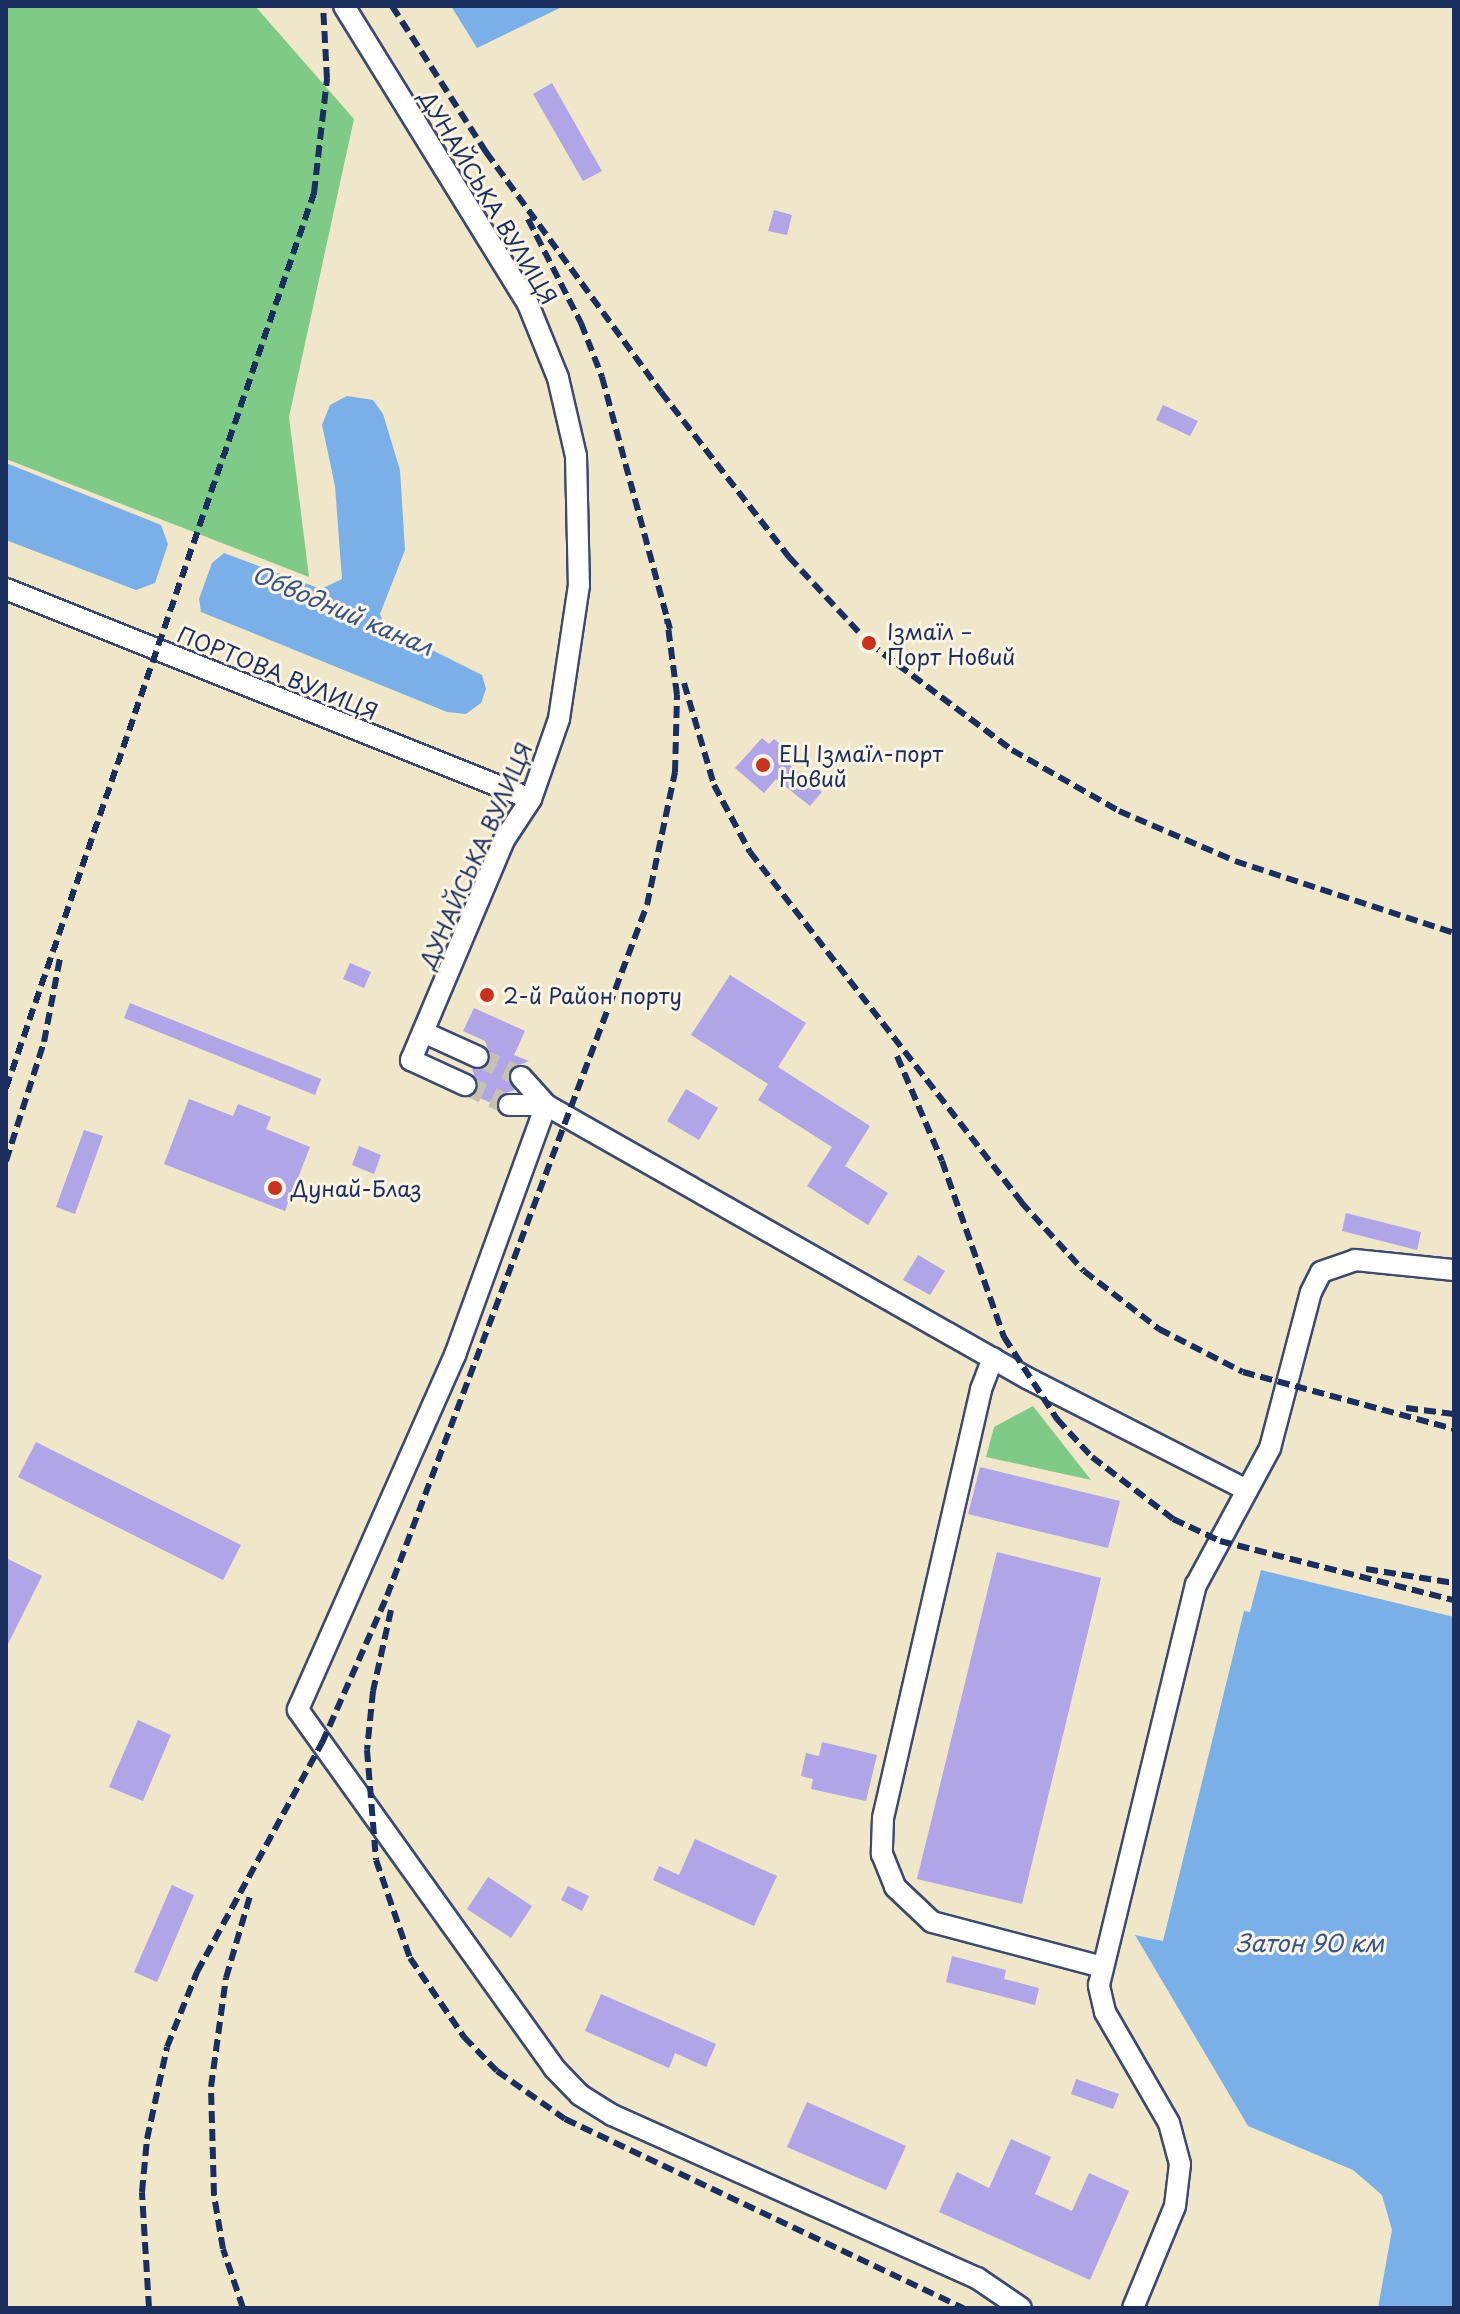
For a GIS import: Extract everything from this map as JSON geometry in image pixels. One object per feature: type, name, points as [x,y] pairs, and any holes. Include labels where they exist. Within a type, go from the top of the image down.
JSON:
[{"type":"street","name":"ДУНАЙСЬКА ВУЛИЦЯ","points":[[344,6],[509,269],[544,340],[569,417],[580,496],[575,628],[559,719],[531,799],[504,840],[411,1060],[465,1085]]},
{"type":"street","name":"ПОРТОВА ВУЛИЦЯ","points":[[6,589],[531,799]]},
{"type":"street","points":[[423,1032],[478,1057]]},
{"type":"street","points":[[521,1077],[546,1105],[993,1358],[1247,1490]]},
{"type":"street","points":[[509,1105],[546,1105]]},
{"type":"street","points":[[546,1105],[455,1355],[298,1710],[554,2068],[580,2095],[612,2115],[977,2278],[1021,2308]]},
{"type":"street","points":[[1133,2308],[1175,2206],[1180,2164],[1169,2123],[1101,2003],[1102,1967],[1196,1585],[1278,1426],[1311,1292],[1321,1272],[1355,1260],[1454,1270]]},
{"type":"street","points":[[993,1358],[981,1390],[883,1818],[882,1854],[895,1887],[932,1922],[1102,1967]]},
{"type":"green space","points":[[6,6],[255,6],[354,119],[289,417],[309,577],[6,459]]},
{"type":"green space","points":[[1033,1406],[1091,1480],[986,1457],[994,1427]]},
{"type":"water","points":[[451,6],[564,6],[477,48]]},
{"type":"water","name":"Обводний канал","points":[[347,396],[373,400],[383,414],[400,470],[405,550],[380,614],[385,628],[394,639],[426,647],[482,675],[486,689],[481,703],[466,714],[447,712],[201,612],[199,599],[212,563],[224,553],[321,589],[342,579],[335,486],[322,425],[330,405]]},
{"type":"water","points":[[6,463],[161,525],[168,544],[155,583],[136,590],[6,540]]},
{"type":"water","name":"Затон 90 км","points":[[1261,1570],[1454,1617],[1454,2308],[1378,2308],[1392,2230],[1382,2195],[1353,2170],[1248,2126],[1135,1935],[1163,1941],[1244,1611],[1250,1612]]},
{"type":"building","points":[[552,83],[602,171],[583,181],[533,94]]},
{"type":"building","points":[[774,210],[792,215],[787,235],[768,231]]},
{"type":"building","points":[[1163,405],[1198,421],[1190,436],[1156,420]]},
{"type":"building","name":"ЕЦ Ізмаїл-порт Новий","points":[[762,738],[769,744],[774,739],[787,750],[782,756],[822,792],[810,806],[776,779],[764,793],[735,768]]},
{"type":"building","points":[[350,963],[371,972],[364,988],[343,979]]},
{"type":"building","points":[[730,975],[806,1023],[778,1067],[870,1126],[845,1166],[888,1193],[868,1225],[807,1186],[832,1147],[758,1100],[768,1084],[691,1035]]},
{"type":"building","points":[[130,1003],[321,1079],[315,1095],[124,1018]]},
{"type":"building","points":[[474,1008],[525,1031],[514,1055],[529,1061],[512,1068],[508,1079],[515,1090],[502,1094],[496,1105],[473,1095],[478,1085],[472,1069],[485,1068],[491,1057],[485,1041],[463,1031]]},
{"type":"building","points":[[686,1089],[718,1108],[699,1140],[667,1121]]},
{"type":"building","points":[[189,1099],[233,1116],[238,1104],[271,1117],[266,1129],[310,1147],[285,1211],[164,1164]]},
{"type":"building","points":[[84,1130],[103,1136],[75,1214],[56,1207]]},
{"type":"building","points":[[359,1146],[381,1155],[374,1174],[352,1165]]},
{"type":"building","points":[[1346,1213],[1421,1232],[1417,1250],[1342,1231]]},
{"type":"building","points":[[918,1255],[945,1271],[930,1295],[903,1280]]},
{"type":"building","points":[[36,1442],[241,1545],[223,1580],[18,1477]]},
{"type":"building","points":[[980,1467],[1120,1501],[1108,1548],[968,1514]]},
{"type":"building","points":[[997,1552],[1101,1578],[1022,1904],[917,1879]]},
{"type":"building","points":[[6,1558],[42,1576],[6,1648]]},
{"type":"building","points":[[138,1720],[171,1735],[143,1801],[109,1787]]},
{"type":"building","points":[[822,1742],[877,1755],[866,1801],[811,1789],[813,1779],[801,1776],[806,1753],[819,1756]]},
{"type":"building","points":[[695,1839],[777,1876],[754,1926],[653,1880],[659,1866],[679,1875]]},
{"type":"building","points":[[488,1877],[532,1906],[511,1938],[467,1909]]},
{"type":"building","points":[[172,1885],[194,1895],[157,1982],[134,1972]]},
{"type":"building","points":[[568,1886],[589,1896],[582,1911],[561,1900]]},
{"type":"building","points":[[952,1956],[1006,1970],[1004,1979],[1039,1988],[1035,2005],[946,1982]]},
{"type":"building","points":[[601,1994],[716,2044],[706,2067],[675,2053],[669,2068],[585,2031]]},
{"type":"building","points":[[1076,2079],[1119,2094],[1113,2109],[1071,2094]]},
{"type":"building","points":[[807,2102],[906,2146],[886,2190],[787,2147]]},
{"type":"building","points":[[1011,2139],[1051,2157],[1035,2194],[1072,2211],[1089,2173],[1129,2191],[1090,2280],[939,2212],[957,2172],[989,2188]]},
{"type":"tunnel","points":[[478,1057],[521,1077]]},
{"type":"tunnel","points":[[465,1085],[509,1105]]},
{"type":"railway","points":[[6,1088],[314,193],[327,79],[323,6]]},
{"type":"railway","points":[[392,6],[486,152],[661,392],[789,557],[869,643],[1012,750],[1119,811],[1235,861],[1454,933]]},
{"type":"railway","points":[[528,219],[581,323],[602,377],[670,629]]},
{"type":"railway","points":[[149,2308],[142,2192],[147,2139],[167,2047],[197,1972],[322,1743],[387,1596],[647,905],[675,772],[677,695],[667,619]]},
{"type":"railway","points":[[684,683],[714,785],[750,852],[1021,1202],[1084,1271],[1159,1329],[1243,1372],[1454,1429]]},
{"type":"railway","points":[[6,1161],[44,1042],[60,958]]},
{"type":"railway","points":[[897,1056],[942,1161],[1004,1337],[1057,1419],[1092,1457],[1173,1519],[1220,1541],[1454,1600]]},
{"type":"railway","points":[[1406,1408],[1454,1414]]},
{"type":"railway","points":[[1366,1569],[1454,1583]]},
{"type":"railway","points":[[391,1610],[373,1691],[367,1750],[376,1860],[410,1958],[464,2037],[497,2071],[565,2119],[963,2308]]},
{"type":"railway","points":[[243,2308],[223,2249],[214,2195],[211,2087],[226,1978],[250,1896]]},
{"type":"place","name":"Ізмаїл – Порт Новий","points":[[869,643]]},
{"type":"place","name":"ЕЦ Ізмаїл-порт Новий","points":[[763,765]]},
{"type":"place","name":"2-й Район порту","points":[[487,995]]},
{"type":"place","name":"Дунай-Блаз","points":[[275,1188]]}]
